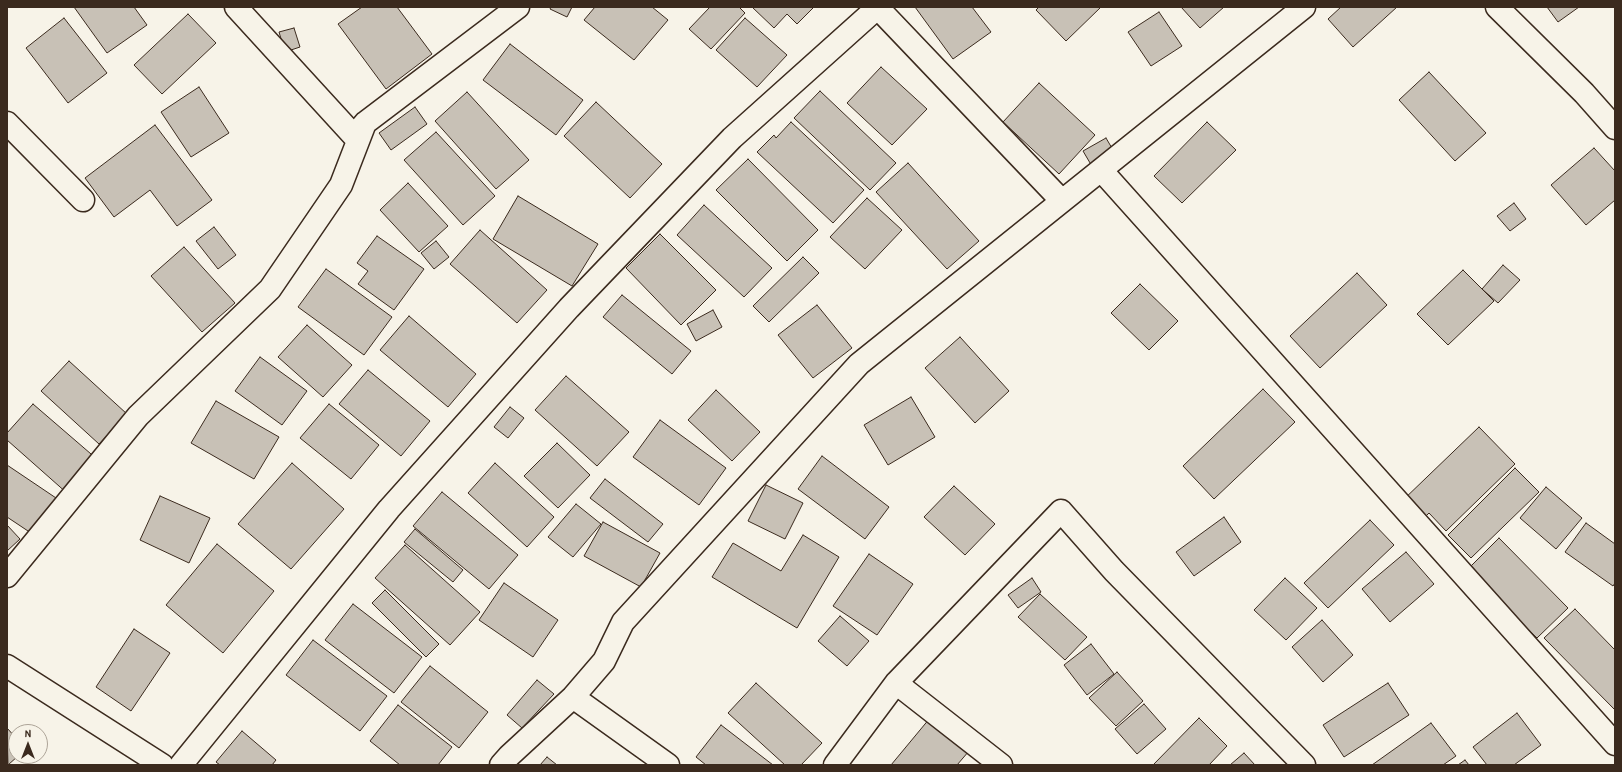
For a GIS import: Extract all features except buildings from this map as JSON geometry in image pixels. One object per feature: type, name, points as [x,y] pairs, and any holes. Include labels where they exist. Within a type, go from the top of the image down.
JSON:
[{"type":"street","points":[[236,7],[354,136],[365,123],[518,7]]},
{"type":"street","points":[[182,765],[389,509],[569,308],[732,138],[877,7],[1062,201]]},
{"type":"street","points":[[501,765],[573,697],[604,661],[623,622],[859,364],[1304,7]]},
{"type":"street","points":[[1498,7],[1584,93],[1615,128]]},
{"type":"street","points":[[7,123],[83,200]]},
{"type":"street","points":[[7,576],[138,416],[270,289],[341,185],[365,123]]},
{"type":"street","points":[[1101,170],[1615,744]]},
{"type":"street","points":[[835,765],[896,683],[1062,511],[1114,571],[1304,765]]},
{"type":"street","points":[[7,666],[162,765]]},
{"type":"street","points":[[896,683],[1001,765]]},
{"type":"street","points":[[573,697],[668,765]]}]
